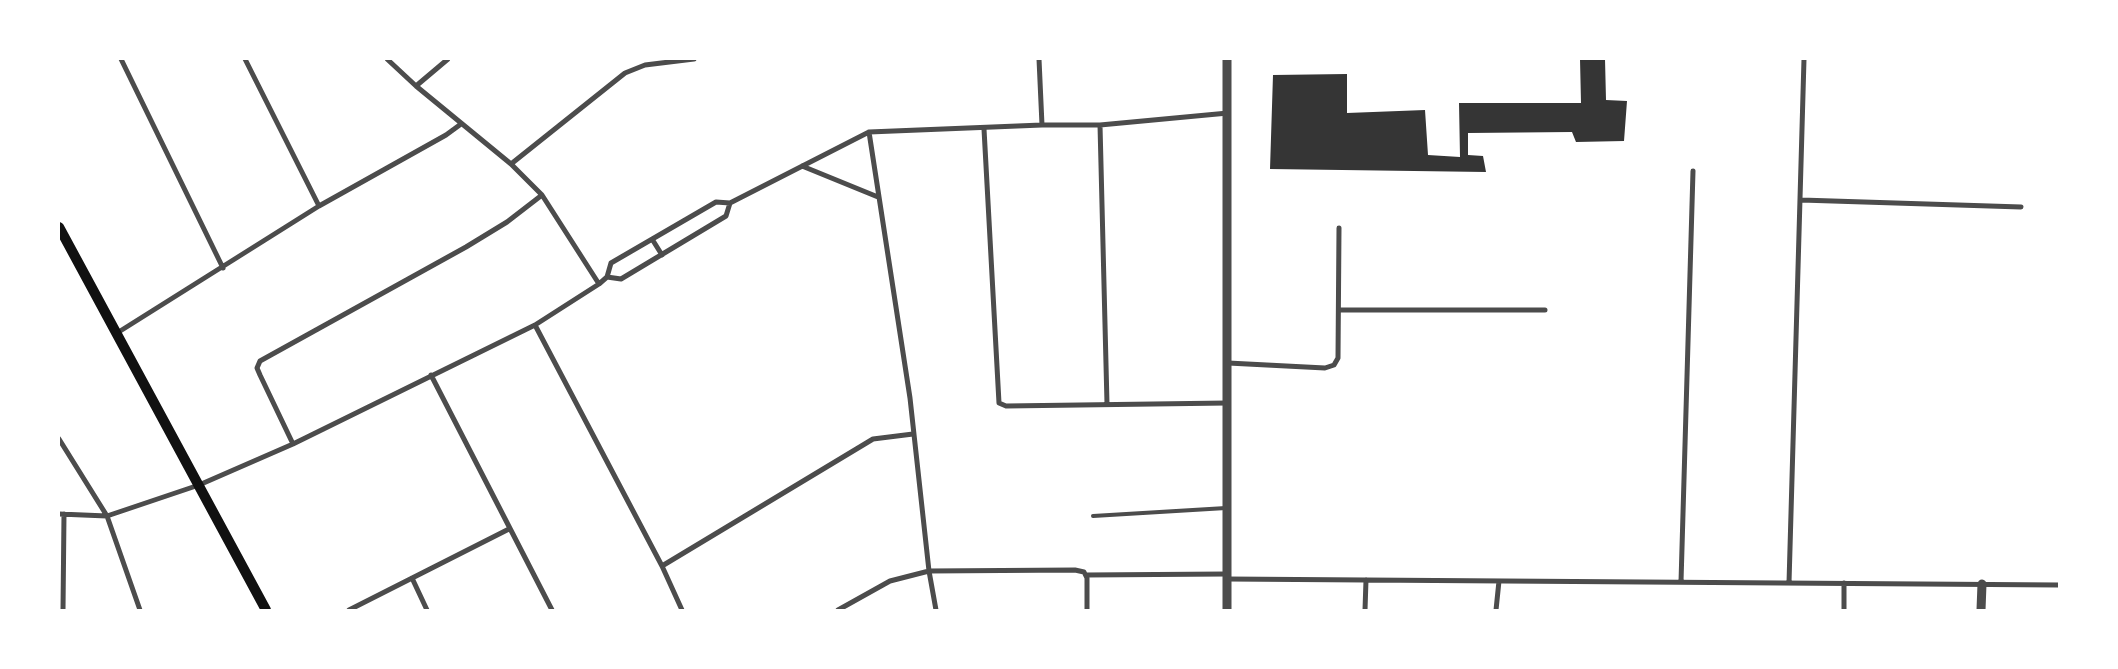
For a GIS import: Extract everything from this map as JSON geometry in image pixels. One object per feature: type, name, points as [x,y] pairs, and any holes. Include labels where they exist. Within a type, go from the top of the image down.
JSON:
[{"type":"main road","points":[[59,227],[266,610]]},
{"type":"street","points":[[122,59],[223,268]]},
{"type":"street","points":[[245,59],[319,206]]},
{"type":"street","points":[[387,59],[416,86],[511,164],[542,195],[599,284]]},
{"type":"street","points":[[416,86],[448,59]]},
{"type":"street","points":[[511,164],[625,73],[645,65],[694,59]]},
{"type":"street","points":[[1039,59],[1042,125]]},
{"type":"street","points":[[1227,610],[1228,59]]},
{"type":"street","points":[[1790,583],[1804,59]]},
{"type":"street","points":[[63,610],[61,514],[107,516],[199,485],[293,444],[535,325],[599,284],[607,277],[611,263],[716,202],[730,203],[869,132],[984,129],[1042,125],[1100,125],[1229,113]]},
{"type":"street","points":[[117,333],[319,206],[461,124]]},
{"type":"street","points":[[1100,125],[1107,404]]},
{"type":"street","points":[[984,129],[999,403],[1006,406],[1227,403]]},
{"type":"street","points":[[869,132],[914,434],[929,571],[936,610]]},
{"type":"street","points":[[802,166],[878,197]]},
{"type":"street","points":[[1681,582],[1693,171]]},
{"type":"street","points":[[293,444],[260,375],[258,368],[260,361],[466,247],[507,222],[542,195]]},
{"type":"street","points":[[1801,200],[1958,207],[2021,207]]},
{"type":"street","points":[[607,277],[621,280],[726,216],[730,203]]},
{"type":"street","points":[[1228,363],[1331,367],[1338,358],[1339,228]]},
{"type":"street","points":[[652,239],[662,255]]},
{"type":"street","points":[[1339,310],[1545,310]]},
{"type":"street","points":[[535,325],[662,566],[682,610]]},
{"type":"street","points":[[431,375],[552,610]]},
{"type":"street","points":[[662,566],[873,439],[914,434]]},
{"type":"street","points":[[59,439],[107,516],[140,610]]},
{"type":"street","points":[[349,610],[509,529]]},
{"type":"street","points":[[838,610],[890,582],[929,571],[1075,570],[1082,571],[1086,575],[1366,580],[2059,584]]},
{"type":"street","points":[[1086,575],[1087,610]]},
{"type":"street","points":[[412,578],[427,610]]},
{"type":"street","points":[[1365,610],[1366,580]]},
{"type":"street","points":[[1496,610],[1500,581]]},
{"type":"street","points":[[1844,583],[1844,610]]},
{"type":"street","points":[[1981,610],[1982,584]]},
{"type":"lane","points":[[1093,516],[1228,507]]},
{"type":"building","points":[[1580,59],[1605,59],[1606,100],[1627,101],[1624,141],[1576,142],[1572,132],[1468,133],[1468,155],[1483,156],[1486,172],[1270,169],[1273,75],[1347,74],[1347,113],[1425,110],[1428,155],[1460,157],[1459,103],[1581,103]]}]
